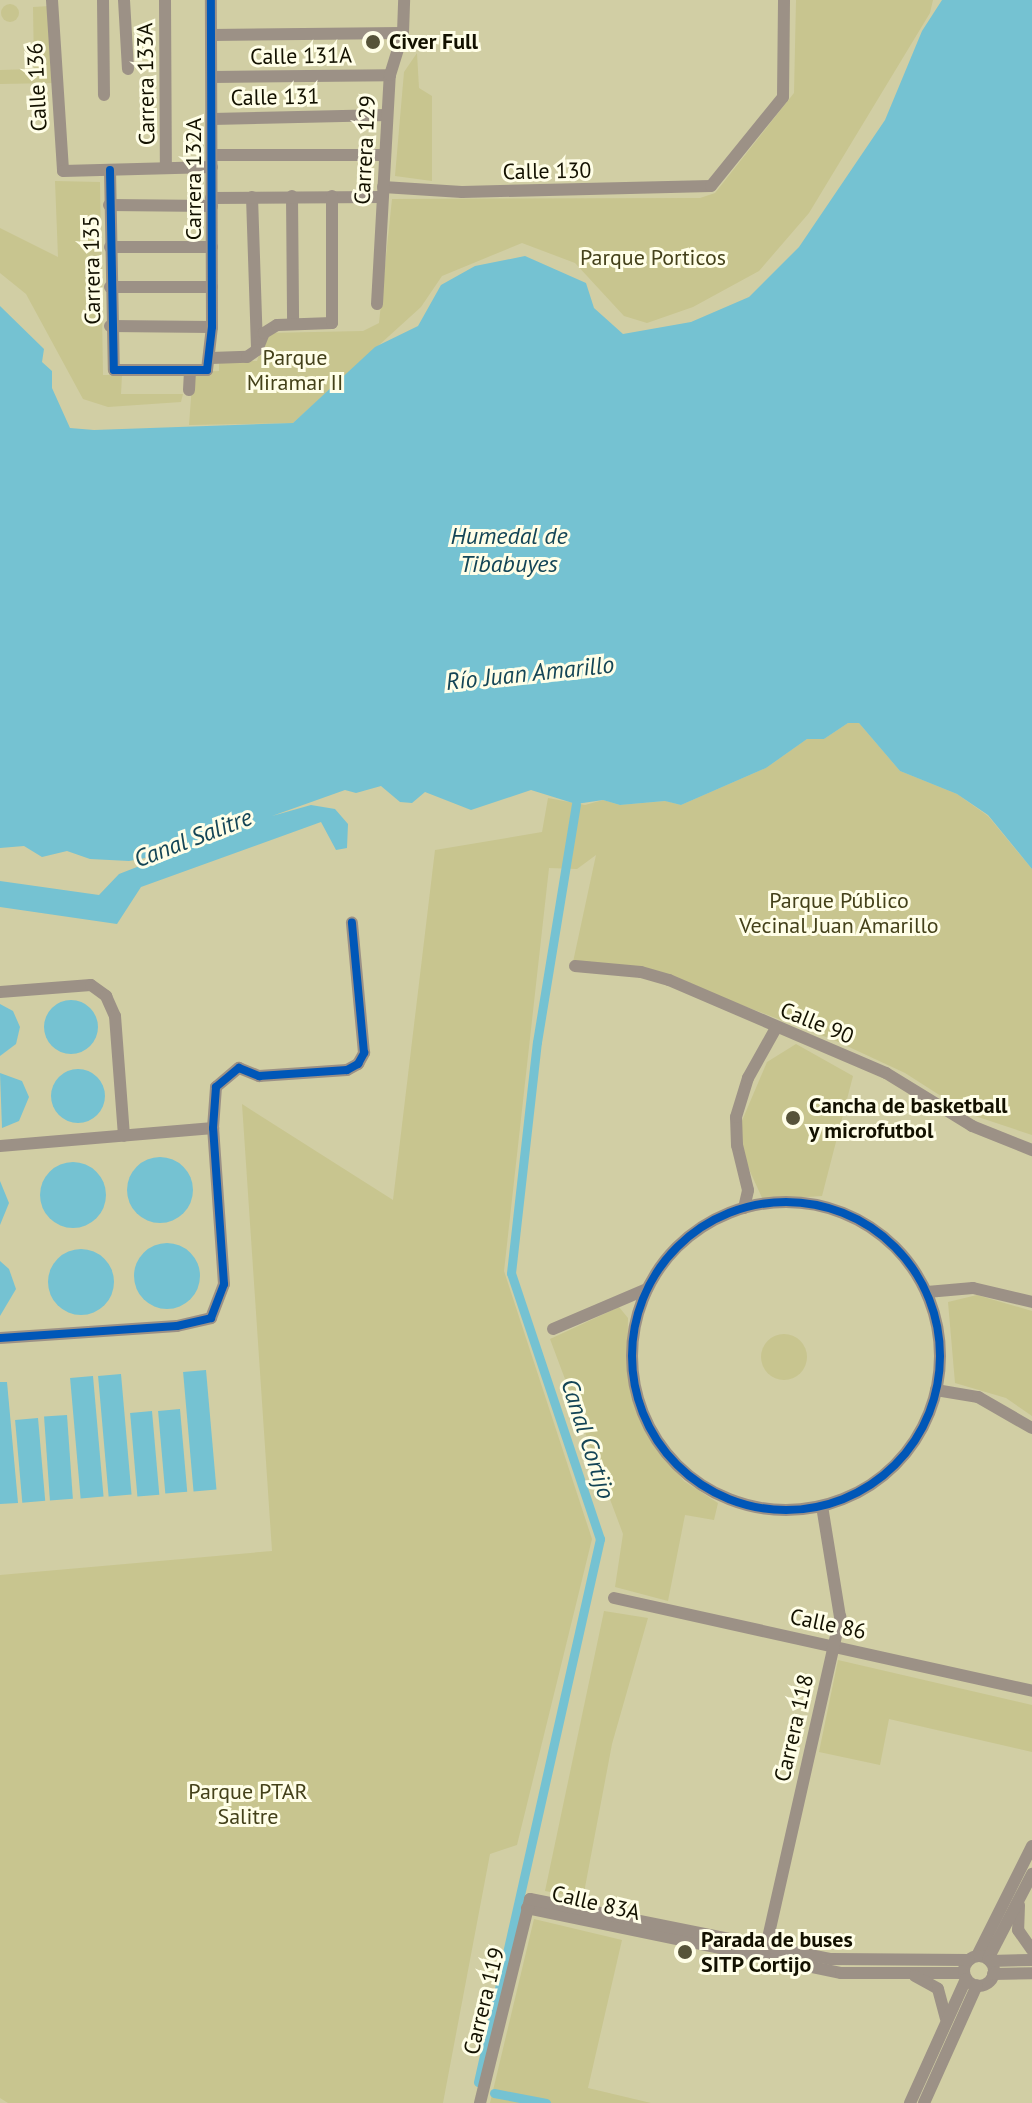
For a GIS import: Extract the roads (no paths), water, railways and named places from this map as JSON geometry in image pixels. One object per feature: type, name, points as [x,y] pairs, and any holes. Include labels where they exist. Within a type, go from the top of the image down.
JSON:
[{"type":"street","name":"Calle 136","points":[[52,0],[63,171],[110,170]]},
{"type":"street","points":[[103,0],[104,95]]},
{"type":"street","points":[[124,0],[128,69]]},
{"type":"street","name":"Carrera 133A","points":[[165,0],[166,168]]},
{"type":"street","name":"Carrera 132A","points":[[211,0],[211,358]]},
{"type":"street","name":"Carrera 129","points":[[377,304],[390,75],[403,33],[404,0]]},
{"type":"street","name":"Calle 130","points":[[109,205],[383,192],[711,186],[783,97],[784,0]]},
{"type":"street","points":[[211,35],[403,33]]},
{"type":"street","name":"Calle 131A","points":[[212,77],[390,75]]},
{"type":"street","name":"Calle 131","points":[[212,119],[387,115]]},
{"type":"street","points":[[110,170],[166,168],[212,161],[385,155]]},
{"type":"street","name":"Carrera 135","points":[[110,170],[110,326],[114,370],[190,371]]},
{"type":"street","points":[[292,196],[293,323]]},
{"type":"street","points":[[189,390],[190,371],[207,370],[211,358],[247,357],[257,350],[268,329],[293,323],[332,323],[332,196]]},
{"type":"street","points":[[252,197],[257,350]]},
{"type":"street","points":[[110,247],[212,247]]},
{"type":"street","points":[[110,287],[212,287]]},
{"type":"street","points":[[110,326],[212,327]]},
{"type":"street","points":[[0,1338],[177,1326],[211,1318],[224,1284],[213,1128],[216,1087],[235,1069],[259,1076],[347,1070],[358,1064],[364,1053],[352,923]]},
{"type":"street","name":"Calle 90","points":[[575,966],[627,970],[669,980],[886,1073],[972,1126],[1032,1150]]},
{"type":"street","points":[[0,992],[91,985],[106,996],[115,1016],[124,1136]]},
{"type":"street","points":[[744,1208],[748,1190],[737,1145],[736,1117],[748,1078],[776,1028]]},
{"type":"street","points":[[0,1146],[213,1128]]},
{"type":"street","points":[[780,1202],[817,1204],[852,1216],[909,1261],[927,1292],[938,1342],[936,1390],[924,1422],[883,1475],[822,1506],[788,1511],[732,1500],[692,1478],[667,1454],[648,1425],[632,1367],[633,1340],[647,1289],[687,1238],[744,1208],[780,1202]]},
{"type":"street","points":[[927,1292],[973,1288],[1032,1302]]},
{"type":"street","points":[[553,1329],[647,1289]]},
{"type":"street","points":[[936,1390],[978,1397],[1032,1428]]},
{"type":"street","name":"Carrera 118","points":[[765,1953],[840,1604],[821,1521],[822,1506]]},
{"type":"street","name":"Calle 86","points":[[614,1598],[1032,1691]]},
{"type":"street","points":[[924,2103],[969,1979],[983,1962],[1032,1846]]},
{"type":"street","points":[[910,2103],[946,2020],[969,1979],[983,1962],[1032,1874]]},
{"type":"street","points":[[1020,1898],[1018,1930],[1032,1950]]},
{"type":"street","name":"Calle 83A","points":[[527,1908],[765,1953],[841,1973],[969,1979]]},
{"type":"street","name":"Carrera 119","points":[[480,2103],[527,1908]]},
{"type":"street","name":"Calle 83A","points":[[765,1953],[874,1963],[1032,1960]]},
{"type":"street","name":"Calle 83A","points":[[983,1962],[1032,1973]]},
{"type":"street","points":[[913,1975],[938,1989],[946,2020]]},
{"type":"water","name":"Humedal de Tibabuyes","points":[[942,0],[1032,0],[1032,869],[988,815],[957,794],[900,771],[859,723],[848,723],[824,739],[807,739],[766,768],[681,805],[665,801],[620,805],[603,800],[576,804],[531,790],[471,810],[425,792],[412,803],[400,802],[381,786],[356,793],[345,790],[272,816],[311,805],[335,809],[348,824],[347,848],[336,850],[321,822],[141,887],[117,924],[0,907],[0,881],[99,895],[119,874],[173,853],[129,861],[90,859],[67,851],[42,857],[24,846],[0,848],[0,306],[44,349],[42,362],[52,371],[52,388],[70,428],[94,430],[293,423],[375,347],[418,326],[441,285],[475,266],[525,256],[586,283],[594,308],[623,334],[691,322],[749,297],[799,247],[885,120],[922,31]]},
{"type":"water","points":[[71,1000],[90,1008],[98,1027],[90,1046],[71,1054],[52,1046],[44,1027],[52,1008]]},
{"type":"water","points":[[0,1004],[13,1011],[20,1027],[16,1044],[0,1056]]},
{"type":"water","points":[[78,1069],[97,1077],[105,1096],[97,1115],[78,1123],[59,1115],[51,1096],[59,1077]]},
{"type":"water","points":[[0,1073],[22,1081],[29,1097],[19,1121],[2,1128]]},
{"type":"water","points":[[160,1157],[173,1160],[183,1167],[190,1177],[193,1190],[190,1203],[183,1213],[173,1220],[160,1223],[147,1220],[137,1213],[130,1203],[127,1190],[130,1177],[137,1167],[147,1160]]},
{"type":"water","points":[[73,1162],[86,1165],[96,1172],[103,1182],[106,1195],[103,1208],[96,1218],[86,1225],[73,1228],[60,1225],[50,1218],[43,1208],[40,1195],[43,1182],[50,1172],[60,1165]]},
{"type":"water","points":[[0,1181],[9,1203],[0,1225]]},
{"type":"water","points":[[167,1243],[180,1246],[190,1253],[197,1263],[200,1276],[197,1289],[190,1299],[180,1306],[167,1309],[154,1306],[144,1299],[137,1289],[134,1276],[137,1263],[144,1253],[154,1246]]},
{"type":"water","points":[[81,1249],[94,1252],[104,1259],[111,1269],[114,1282],[111,1295],[104,1305],[94,1312],[81,1315],[68,1312],[58,1305],[51,1295],[48,1282],[51,1269],[58,1259],[68,1252]]},
{"type":"water","points":[[0,1261],[9,1269],[16,1289],[0,1316]]},
{"type":"water","points":[[206,1370],[216,1490],[194,1492],[183,1372]]},
{"type":"water","points":[[121,1374],[132,1495],[109,1497],[98,1376]]},
{"type":"water","points":[[93,1376],[104,1497],[81,1499],[70,1378]]},
{"type":"water","points":[[0,1382],[7,1382],[18,1503],[0,1504]]},
{"type":"water","points":[[180,1409],[187,1492],[165,1494],[158,1411]]},
{"type":"water","points":[[152,1411],[159,1495],[137,1497],[130,1413]]},
{"type":"water","points":[[67,1415],[73,1499],[50,1500],[44,1417]]},
{"type":"water","points":[[38,1418],[45,1501],[22,1503],[15,1420]]},
{"type":"waterway","name":"Canal Cortijo","points":[[478,2082],[600,1539],[511,1273],[537,1042],[576,804]]},
{"type":"waterway","name":"Canal Cortijo","points":[[494,2093],[546,2103]]},
{"type":"place","name":"Civer Full","points":[[373,42]]},
{"type":"place","name":"Cancha de basketball y microfutbol","points":[[793,1118]]},
{"type":"place","name":"Parada de buses SITP Cortijo","points":[[685,1952]]},
{"type":"park label","name":"Parque Porticos","points":[[653,258]]},
{"type":"park label","name":"Parque Miramar II","points":[[295,370]]},
{"type":"park label","name":"Parque Público Vecinal Juan Amarillo","points":[[839,912]]},
{"type":"park label","name":"Parque PTAR Salitre","points":[[248,1804]]},
{"type":"water label","name":"Río Juan Amarillo","points":[[530,673]]},
{"type":"water label","name":"Canal Salitre","points":[[193,838]]}]
